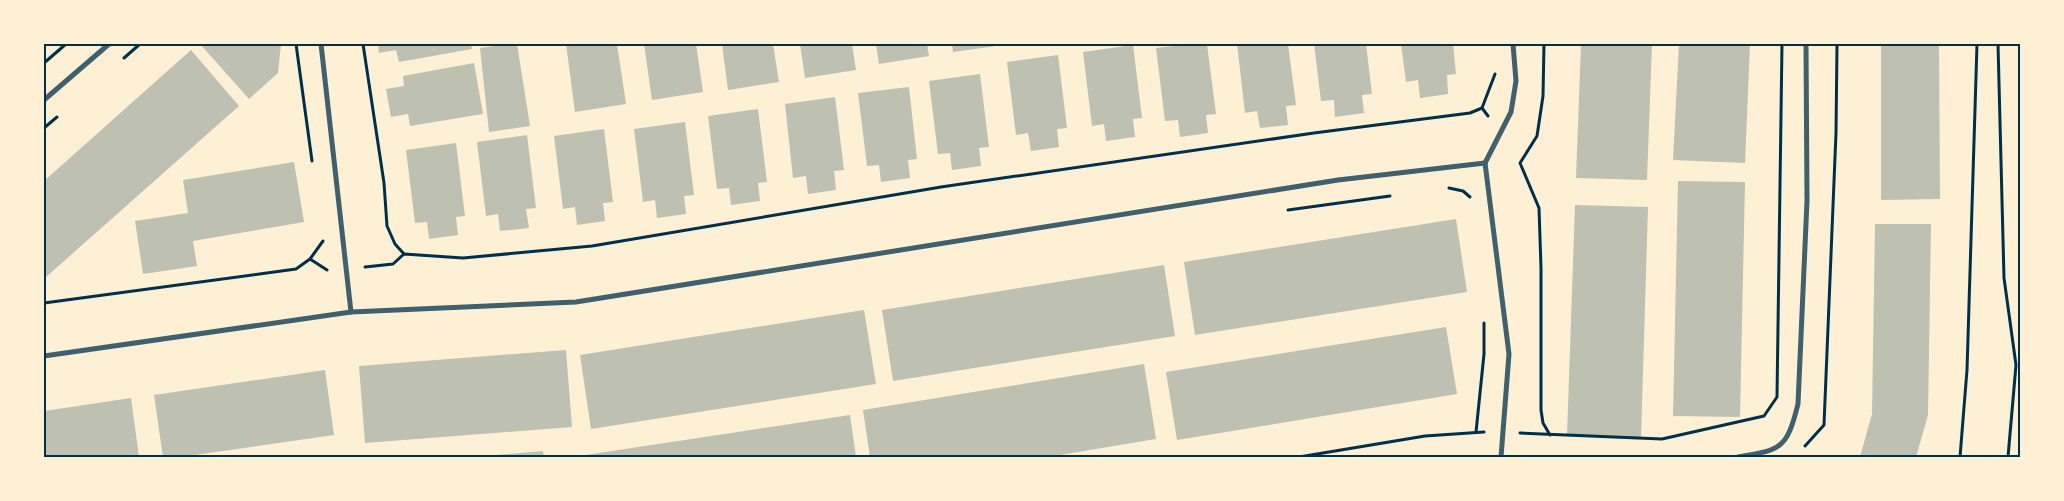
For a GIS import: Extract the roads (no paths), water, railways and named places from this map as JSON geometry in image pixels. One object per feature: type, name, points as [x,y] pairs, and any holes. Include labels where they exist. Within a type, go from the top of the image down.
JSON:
[{"type":"street","points":[[44,100],[109,44]]},
{"type":"street","points":[[321,44],[351,312]]},
{"type":"street","points":[[1500,457],[1509,354],[1485,163],[1511,112],[1516,81],[1513,44]]},
{"type":"street","points":[[1738,457],[1758,454],[1780,446],[1791,432],[1798,404],[1807,201],[1806,44]]},
{"type":"street","points":[[44,356],[351,312],[576,302],[1338,180],[1485,163]]}]
